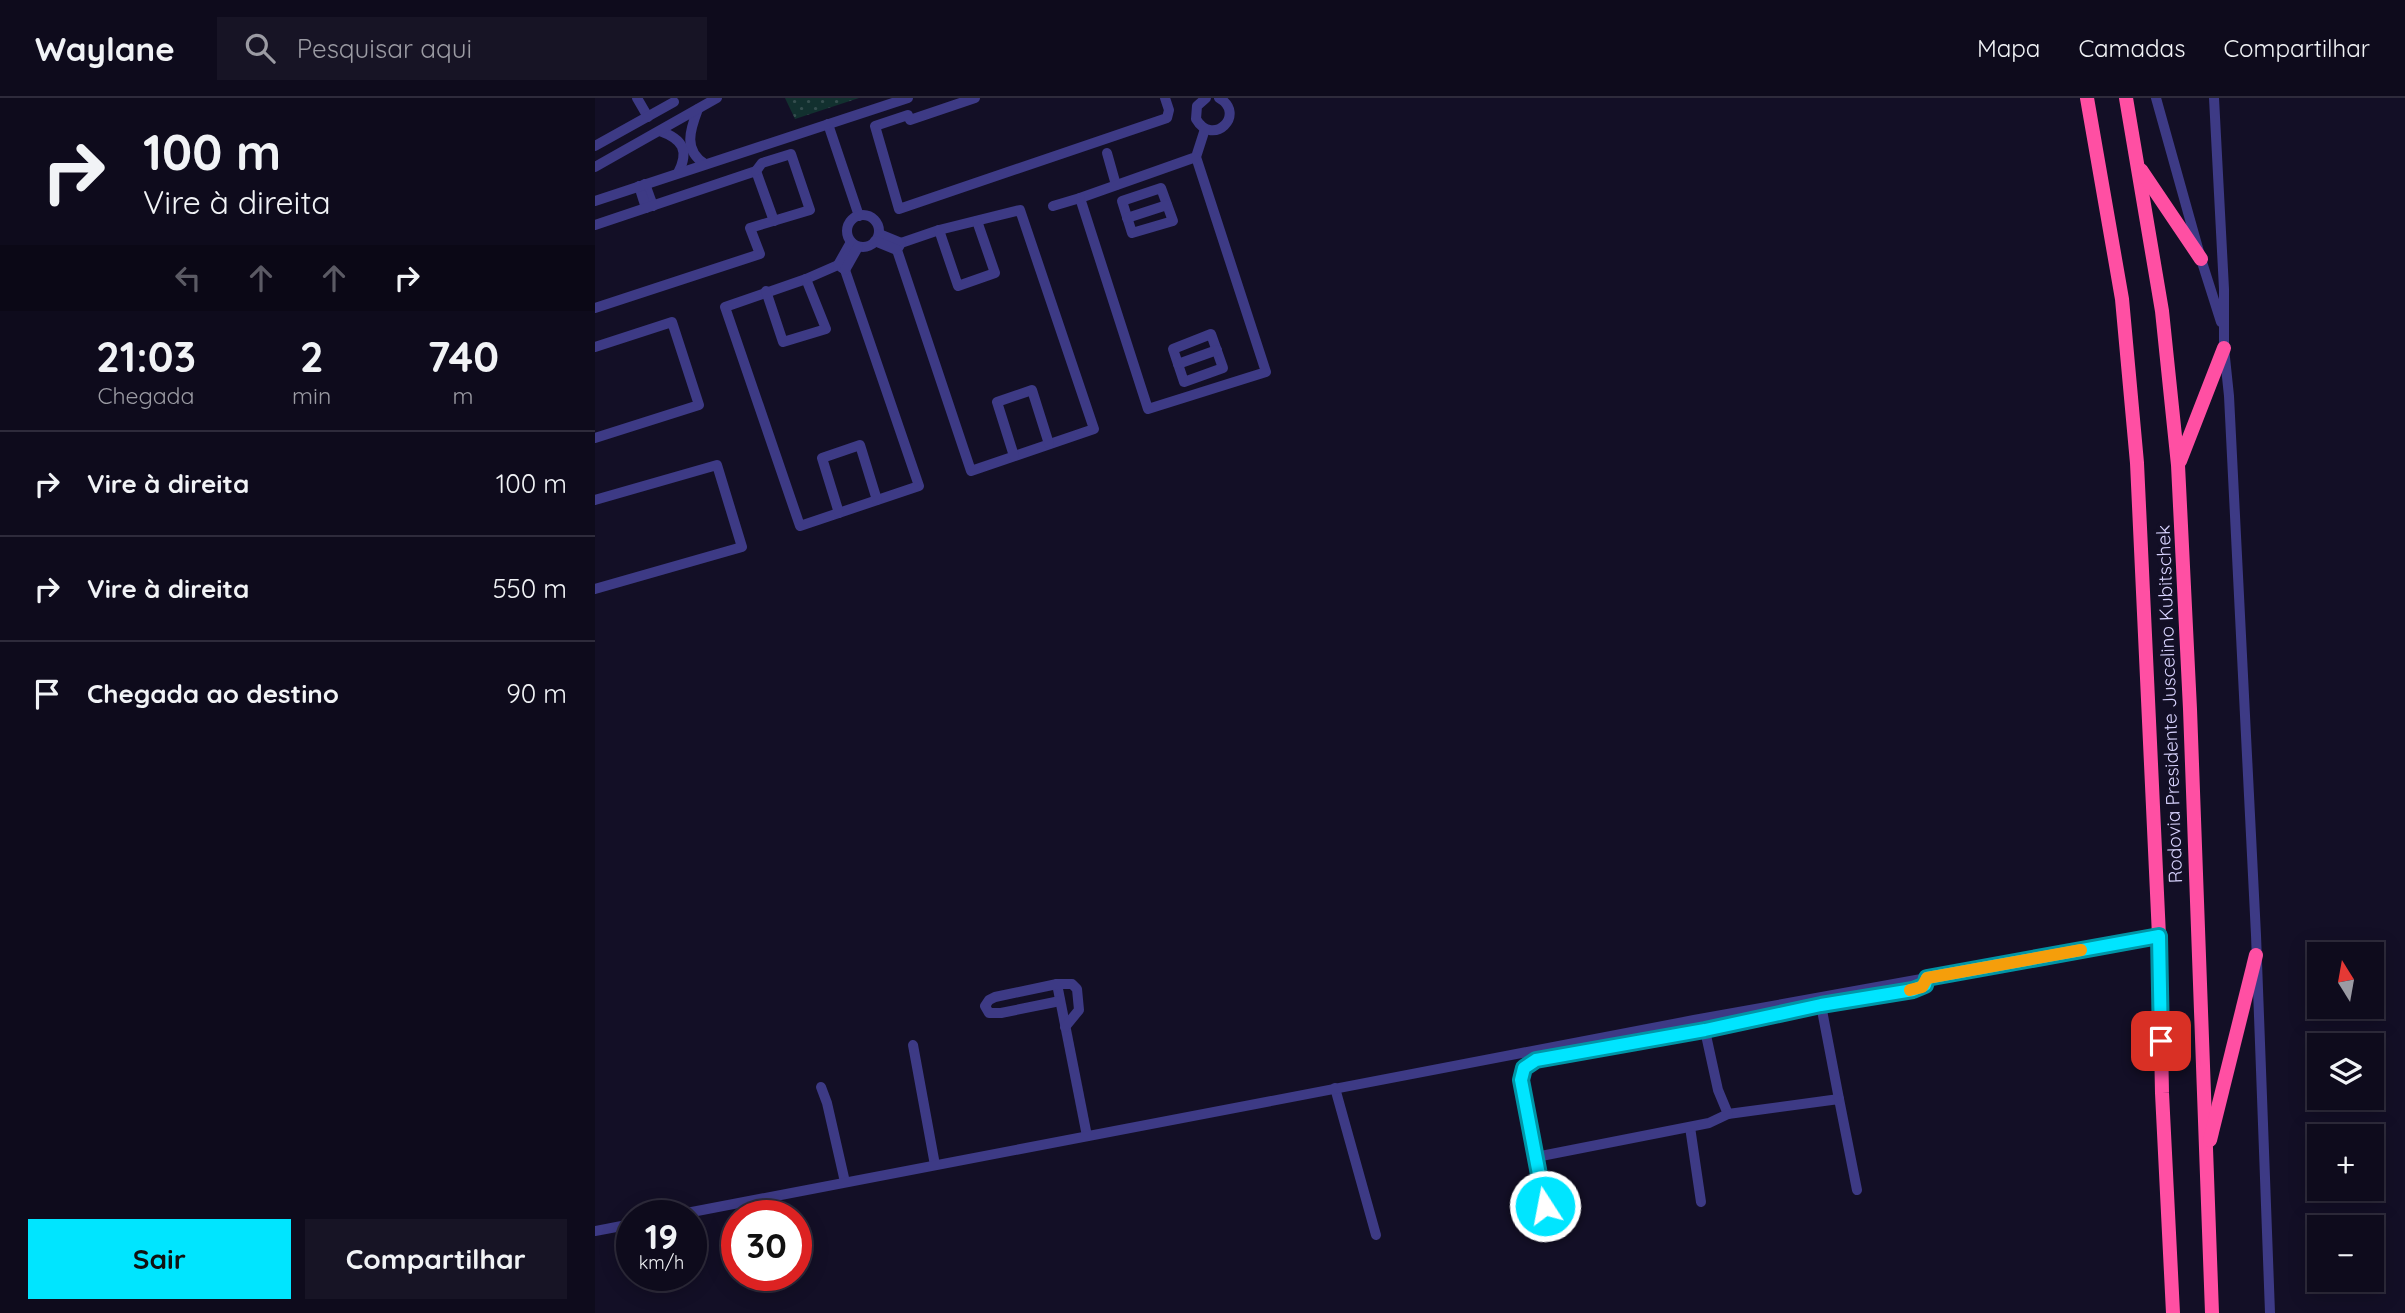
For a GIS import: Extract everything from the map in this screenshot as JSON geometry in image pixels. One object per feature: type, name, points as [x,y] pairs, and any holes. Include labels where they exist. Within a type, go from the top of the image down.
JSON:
[{"type":"highway","name":"Rodovia Presidente Juscelino Kubitschek","points":[[2087,98],[2122,299],[2137,463],[2173,1313]]},
{"type":"highway","name":"Rodovia Presidente Juscelino Kubitschek","points":[[2126,98],[2162,311],[2178,465],[2212,1313]]},
{"type":"highway","points":[[2139,167],[2201,259]]},
{"type":"highway","points":[[2178,465],[2224,348]]},
{"type":"highway","points":[[2206,1155],[2256,955]]},
{"type":"street","points":[[637,98],[647,117]]},
{"type":"street","points":[[595,167],[717,98]]},
{"type":"street","points":[[595,201],[908,98]]},
{"type":"street","points":[[975,98],[910,120],[908,115],[875,126],[899,209],[1167,118],[1170,110],[1165,98]]},
{"type":"street","points":[[1206,98],[1196,112],[1200,125],[1213,131],[1227,123],[1230,115],[1229,106],[1219,98]]},
{"type":"street","points":[[2156,98],[2224,332]]},
{"type":"street","points":[[2214,98],[2224,289],[2224,348],[2229,396],[2256,955],[2270,1313]]},
{"type":"street","points":[[595,146],[674,102]]},
{"type":"street","points":[[698,109],[689,132],[698,160],[705,164]]},
{"type":"street","points":[[828,124],[859,216]]},
{"type":"street","points":[[1080,198],[1148,409],[1266,372],[1196,157],[1205,129]]},
{"type":"street","points":[[660,131],[676,137],[682,146],[684,162],[678,173]]},
{"type":"street","points":[[1107,153],[1116,185]]},
{"type":"street","points":[[595,225],[756,171],[762,163],[791,154],[810,209],[750,228],[760,254],[595,308]]},
{"type":"street","points":[[1053,206],[1196,157]]},
{"type":"street","points":[[756,171],[774,221]]},
{"type":"street","points":[[1137,178],[1142,194]]},
{"type":"street","points":[[642,185],[650,207]]},
{"type":"street","points":[[1161,188],[1167,205],[1173,221],[1132,233],[1122,201],[1161,188]]},
{"type":"street","points":[[1127,218],[1167,205]]},
{"type":"street","points":[[877,238],[899,247],[939,230],[1020,209],[1094,429],[971,471],[899,247]]},
{"type":"street","points":[[859,216],[872,218],[877,224],[877,238],[863,248],[854,244],[846,230],[850,222],[859,216]]},
{"type":"street","points":[[939,230],[958,286],[995,273],[977,221]]},
{"type":"street","points":[[842,268],[767,291],[726,307],[800,526],[919,486],[842,268],[854,244]]},
{"type":"street","points":[[767,291],[783,342],[826,330],[806,279]]},
{"type":"street","points":[[595,347],[672,322],[699,405],[595,438]]},
{"type":"street","points":[[1211,334],[1217,350],[1223,368],[1184,382],[1173,349],[1211,334]]},
{"type":"street","points":[[1178,364],[1217,350]]},
{"type":"street","points":[[1202,375],[1207,389]]},
{"type":"street","points":[[1013,456],[997,402],[1032,390],[1049,444]]},
{"type":"street","points":[[839,513],[823,458],[860,445],[877,500]]},
{"type":"street","points":[[595,500],[717,465],[742,548],[595,589]]},
{"type":"street","points":[[707,1209],[1702,1019],[2159,936]]},
{"type":"street","points":[[1545,1206],[1521,1080],[1528,1064],[1591,1049],[1913,990],[1925,985],[1927,978]]},
{"type":"street","points":[[1057,984],[1087,1136]]},
{"type":"street","points":[[1060,1001],[994,1013],[989,1013],[985,1006],[995,997],[1057,984],[1072,984],[1077,989],[1079,1010],[1065,1027]]},
{"type":"street","points":[[1821,1005],[1857,1190]]},
{"type":"street","points":[[1702,1019],[1718,1090],[1728,1114]]},
{"type":"street","points":[[913,1045],[935,1165]]},
{"type":"street","points":[[821,1087],[845,1182]]},
{"type":"street","points":[[1335,1088],[1376,1235]]},
{"type":"street","points":[[1536,1157],[1690,1127],[1717,1120],[1728,1114],[1839,1100]]},
{"type":"street","points":[[1690,1127],[1701,1202]]},
{"type":"street","points":[[595,1231],[616,1227]]},
{"type":"green space","points":[[785,98],[859,98],[795,119]]},
{"type":"slow traffic","points":[[1910,990],[1925,985],[1927,978],[2081,950]]},
{"type":"route","points":[[1545,1206],[1521,1080],[1524,1068],[1536,1060],[1913,990],[1925,985],[1927,978],[2159,936],[2161,1041]]}]
